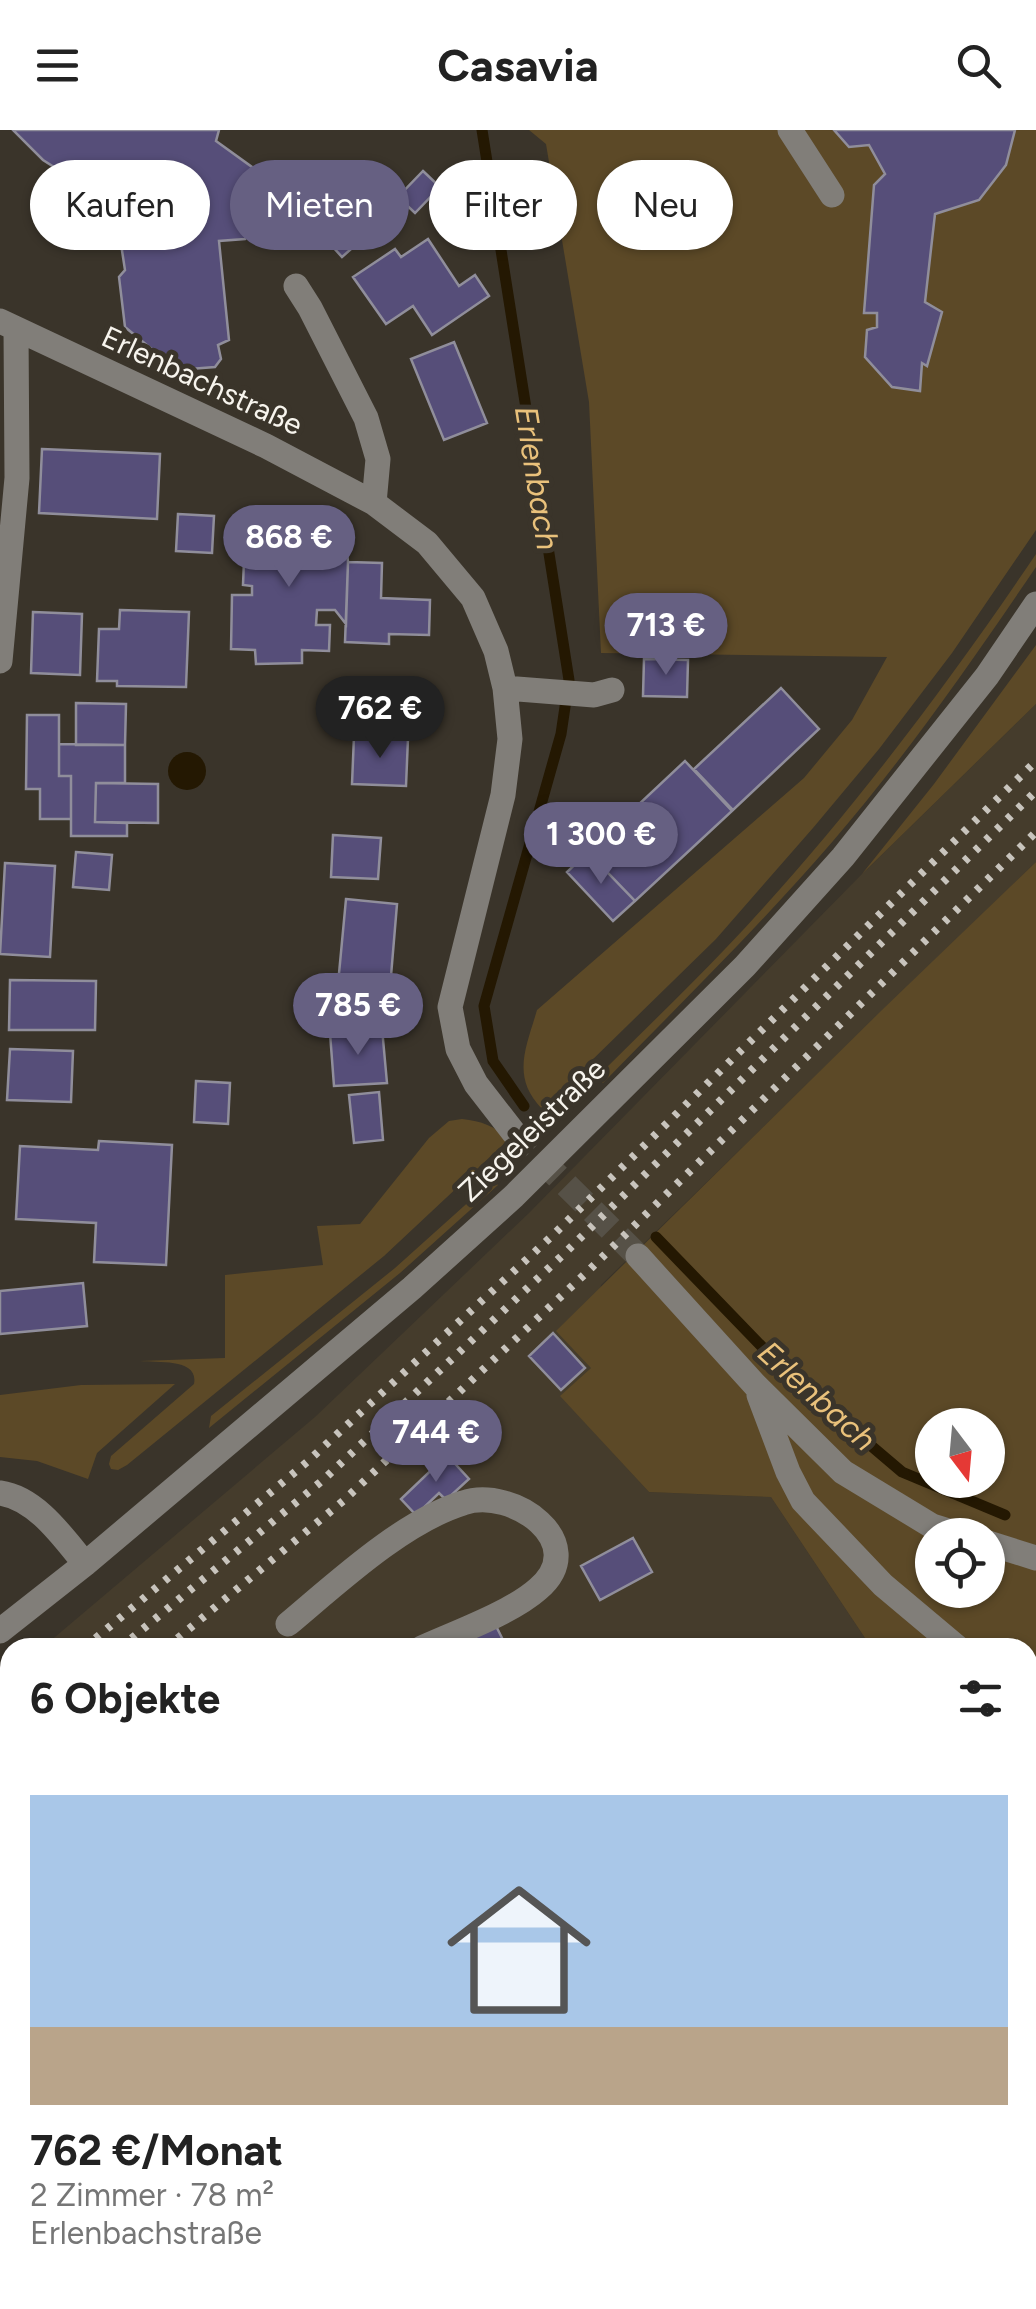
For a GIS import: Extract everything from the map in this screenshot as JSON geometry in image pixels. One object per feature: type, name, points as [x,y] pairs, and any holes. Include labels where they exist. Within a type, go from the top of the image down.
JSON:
[{"type":"street","points":[[790,130],[832,194]]},
{"type":"street","points":[[296,286],[366,418],[378,458],[374,502]]},
{"type":"street","points":[[0,661],[17,478],[8,325]]},
{"type":"street","name":"Erlenbachstraße","points":[[8,325],[266,446],[374,502],[427,542],[473,598],[496,651],[505,688],[510,739],[504,795],[450,1006],[458,1049],[476,1084],[514,1132]]},
{"type":"street","name":"Ziegeleistraße","points":[[0,1631],[412,1288],[514,1196],[745,966],[843,857],[914,771],[1036,604]]},
{"type":"street","points":[[505,688],[603,692]]},
{"type":"street","points":[[638,1256],[755,1385],[842,1472],[919,1518]]},
{"type":"street","points":[[755,1385],[803,1501],[883,1585],[946,1638]]},
{"type":"street","points":[[0,1493],[14,1495],[47,1520],[85,1564]]},
{"type":"street","points":[[288,1624],[424,1518],[467,1501],[500,1500],[528,1512],[550,1535],[556,1551],[553,1570],[539,1589],[501,1612],[444,1638]]},
{"type":"street","points":[[1005,1548],[1036,1558]]},
{"type":"shaded area","points":[[529,130],[1036,130],[1036,530],[952,653],[813,828],[716,939],[542,1109],[532,1097],[524,1074],[537,1010],[804,778],[852,720],[887,657],[601,653],[589,402],[564,250],[577,250],[577,160],[549,160],[546,144]]},
{"type":"shaded area","points":[[1036,554],[1036,567],[963,672],[833,841],[603,1083],[596,1078],[725,949],[850,807],[927,708]]},
{"type":"shaded area","points":[[1036,645],[1036,704],[862,874],[934,784]]},
{"type":"shaded area","points":[[1036,704],[1036,862],[601,1285],[591,1368],[561,1396],[649,1492],[771,1497],[865,1638],[54,1638],[315,1417],[529,1213],[862,874]]},
{"type":"shaded area","points":[[187,752],[201,757],[206,771],[201,785],[187,790],[173,785],[168,771],[173,757]]},
{"type":"shaded area","points":[[1036,862],[1036,1638],[865,1638],[771,1497],[649,1492],[560,1396],[591,1368],[556,1331]]},
{"type":"shaded area","points":[[462,1119],[487,1125],[509,1139],[384,1256],[127,1465],[111,1469],[111,1456],[194,1384],[194,1376],[184,1366],[140,1361],[225,1358],[225,1275],[323,1265],[317,1226],[360,1224],[429,1138],[449,1121]]},
{"type":"shaded area","points":[[493,1180],[498,1185],[400,1273],[209,1428],[211,1416],[395,1268]]},
{"type":"shaded area","points":[[175,1384],[97,1453],[88,1479],[37,1461],[0,1457],[0,1395],[81,1385]]},
{"type":"building","points":[[13,130],[219,130],[216,141],[242,160],[230,160],[230,240],[219,241],[229,340],[218,345],[221,359],[215,367],[177,370],[125,327],[119,277],[125,270],[122,250],[210,250],[210,160],[43,160]]},
{"type":"building","points":[[834,130],[1015,130],[1006,165],[979,200],[935,214],[925,302],[942,312],[927,366],[922,363],[920,391],[892,387],[865,357],[867,330],[877,327],[877,313],[864,313],[874,185],[885,174],[869,145],[849,147]]},
{"type":"building","points":[[423,171],[429,177],[429,198],[415,213],[409,207],[409,186]]},
{"type":"building","points":[[428,239],[429,250],[435,250],[459,286],[475,275],[489,296],[432,335],[413,306],[386,324],[353,277],[394,250],[401,257]]},
{"type":"building","points":[[454,342],[487,423],[444,440],[411,359]]},
{"type":"building","points":[[42,449],[160,454],[157,519],[39,513]]},
{"type":"building","points":[[263,513],[305,514],[305,531],[345,532],[346,624],[335,610],[317,610],[316,625],[330,625],[329,651],[302,650],[302,663],[256,664],[255,650],[231,649],[232,595],[252,595],[252,586],[243,585],[245,537],[260,538]]},
{"type":"building","points":[[178,514],[214,516],[212,553],[176,551]]},
{"type":"building","points":[[348,562],[382,563],[381,598],[430,600],[429,635],[389,634],[389,644],[345,642]]},
{"type":"building","points":[[120,610],[189,612],[186,687],[117,686],[117,681],[97,681],[99,629],[119,629]]},
{"type":"building","points":[[33,612],[82,614],[80,675],[31,673]]},
{"type":"building","points":[[644,659],[688,660],[687,697],[643,696]]},
{"type":"building","points":[[781,688],[819,729],[733,810],[694,769]]},
{"type":"building","points":[[76,703],[126,704],[125,745],[76,745]]},
{"type":"building","points":[[27,715],[59,715],[59,776],[71,776],[71,819],[40,819],[40,789],[26,789]]},
{"type":"building","points":[[354,736],[408,738],[406,786],[352,784]]},
{"type":"building","points":[[59,744],[125,745],[125,783],[96,783],[95,822],[127,823],[127,836],[71,836],[71,776],[59,776]]},
{"type":"building","points":[[685,761],[732,811],[635,901],[588,852]]},
{"type":"building","points":[[96,783],[158,784],[158,823],[95,822]]},
{"type":"building","points":[[333,835],[381,838],[378,879],[331,877]]},
{"type":"building","points":[[76,852],[112,855],[109,890],[73,887]]},
{"type":"building","points":[[588,852],[635,901],[613,921],[567,872]]},
{"type":"building","points":[[5,863],[55,866],[50,957],[0,954]]},
{"type":"building","points":[[346,899],[397,904],[389,1000],[337,995]]},
{"type":"building","points":[[10,980],[96,981],[95,1030],[9,1030]]},
{"type":"building","points":[[382,1028],[387,1083],[334,1086],[330,1033]]},
{"type":"building","points":[[10,1049],[73,1051],[71,1102],[7,1100]]},
{"type":"building","points":[[196,1081],[230,1083],[228,1124],[194,1122]]},
{"type":"building","points":[[379,1092],[383,1140],[354,1143],[349,1095]]},
{"type":"building","points":[[99,1141],[172,1145],[166,1265],[94,1262],[96,1223],[16,1219],[20,1146],[98,1150]]},
{"type":"building","points":[[83,1283],[87,1326],[0,1334],[0,1291]]},
{"type":"building","points":[[553,1333],[585,1368],[561,1390],[529,1356]]},
{"type":"building","points":[[447,1455],[469,1479],[446,1500],[439,1493],[416,1515],[401,1499]]},
{"type":"building","points":[[633,1538],[652,1572],[600,1600],[581,1566]]},
{"type":"building","points":[[494,1622],[502,1638],[463,1638]]},
{"type":"waterway","name":"Erlenbach","points":[[482,130],[569,680],[561,734],[484,1006],[493,1061],[524,1106]]},
{"type":"waterway","name":"Erlenbach","points":[[656,1237],[796,1382],[902,1472],[1005,1515]]},
{"type":"tunnel","points":[[514,1133],[638,1256]]},
{"type":"railway","points":[[96,1638],[307,1462],[552,1236],[1036,761]]},
{"type":"railway","points":[[132,1638],[323,1480],[567,1251],[1036,791]]},
{"type":"railway","points":[[178,1638],[343,1501],[587,1272],[1036,832]]}]
